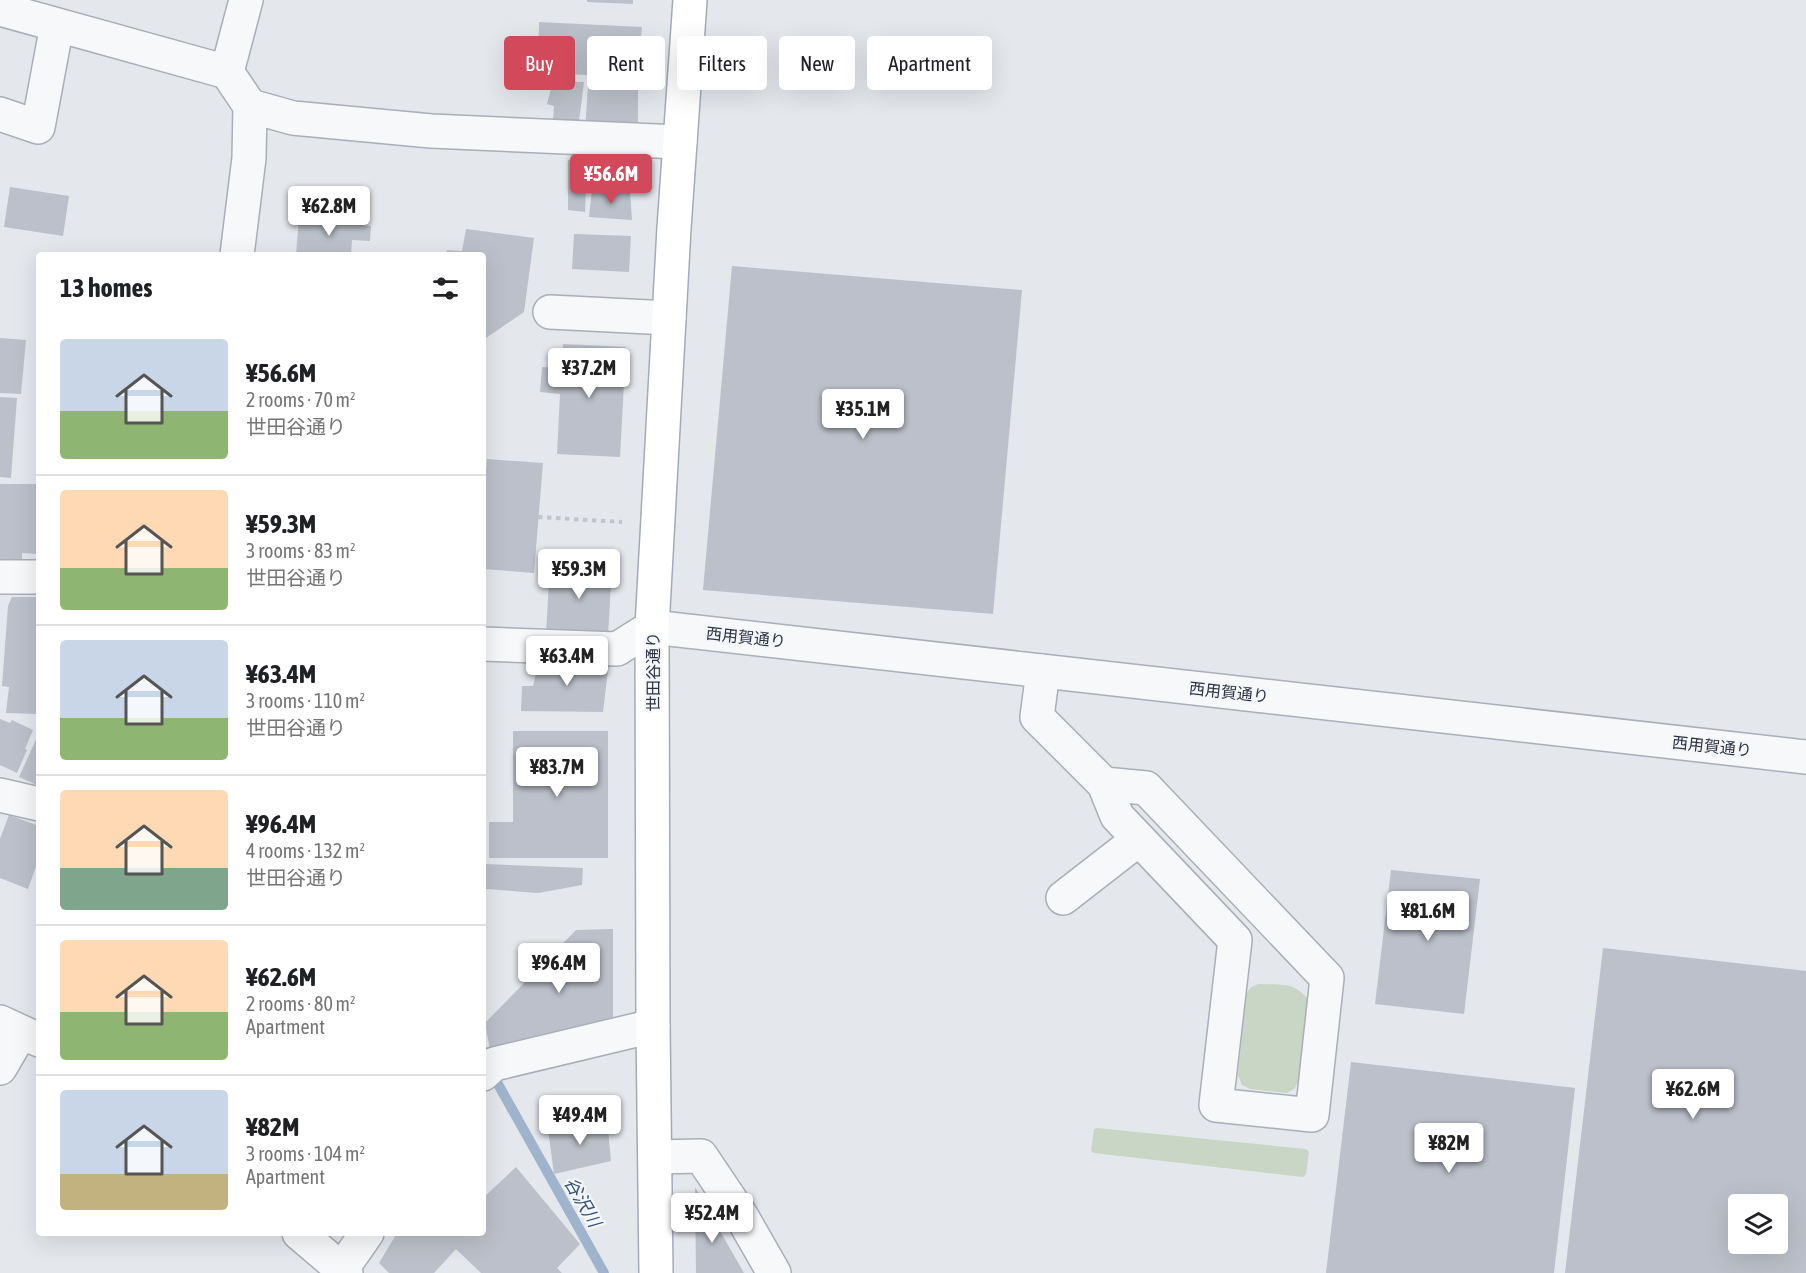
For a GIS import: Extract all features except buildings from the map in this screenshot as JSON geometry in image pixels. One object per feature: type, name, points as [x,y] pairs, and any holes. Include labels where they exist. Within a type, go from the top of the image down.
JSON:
[{"type":"main road","name":"世田谷通り","points":[[657,1273],[653,1026],[652,627],[690,0]]},
{"type":"street","points":[[227,72],[246,0]]},
{"type":"street","points":[[0,9],[227,72],[250,106],[249,158],[237,252]]},
{"type":"street","points":[[0,114],[38,127],[57,25]]},
{"type":"street","points":[[250,106],[293,118],[419,130],[680,142]]},
{"type":"street","points":[[550,312],[669,318]]},
{"type":"street","points":[[0,577],[36,578]]},
{"type":"street","points":[[486,644],[617,650],[652,627]]},
{"type":"street","name":"西用賀通り","points":[[652,627],[1806,757]]},
{"type":"street","points":[[1043,670],[1038,717],[1104,783],[1117,816],[1235,940],[1216,1105],[1312,1115],[1327,978],[1146,788],[1104,783]]},
{"type":"street","points":[[0,795],[36,803]]},
{"type":"street","points":[[1063,898],[1139,839]]},
{"type":"street","points":[[486,1071],[494,1064],[653,1026]]},
{"type":"street","points":[[0,1068],[20,1031]]},
{"type":"street","points":[[656,1157],[700,1156],[742,1217],[774,1273]]},
{"type":"street","points":[[302,1236],[342,1272],[365,1236]]},
{"type":"path","points":[[538,517],[622,521]]},
{"type":"green space","points":[[1258,984],[1279,984],[1292,987],[1308,1000],[1299,1078],[1295,1088],[1287,1093],[1250,1089],[1242,1085],[1238,1075],[1246,995],[1250,988]]},
{"type":"green space","points":[[1094,1129],[1306,1149],[1309,1152],[1306,1174],[1303,1177],[1094,1153],[1091,1151]]},
{"type":"waterway","name":"谷沢川","points":[[486,1060],[604,1273]]}]
